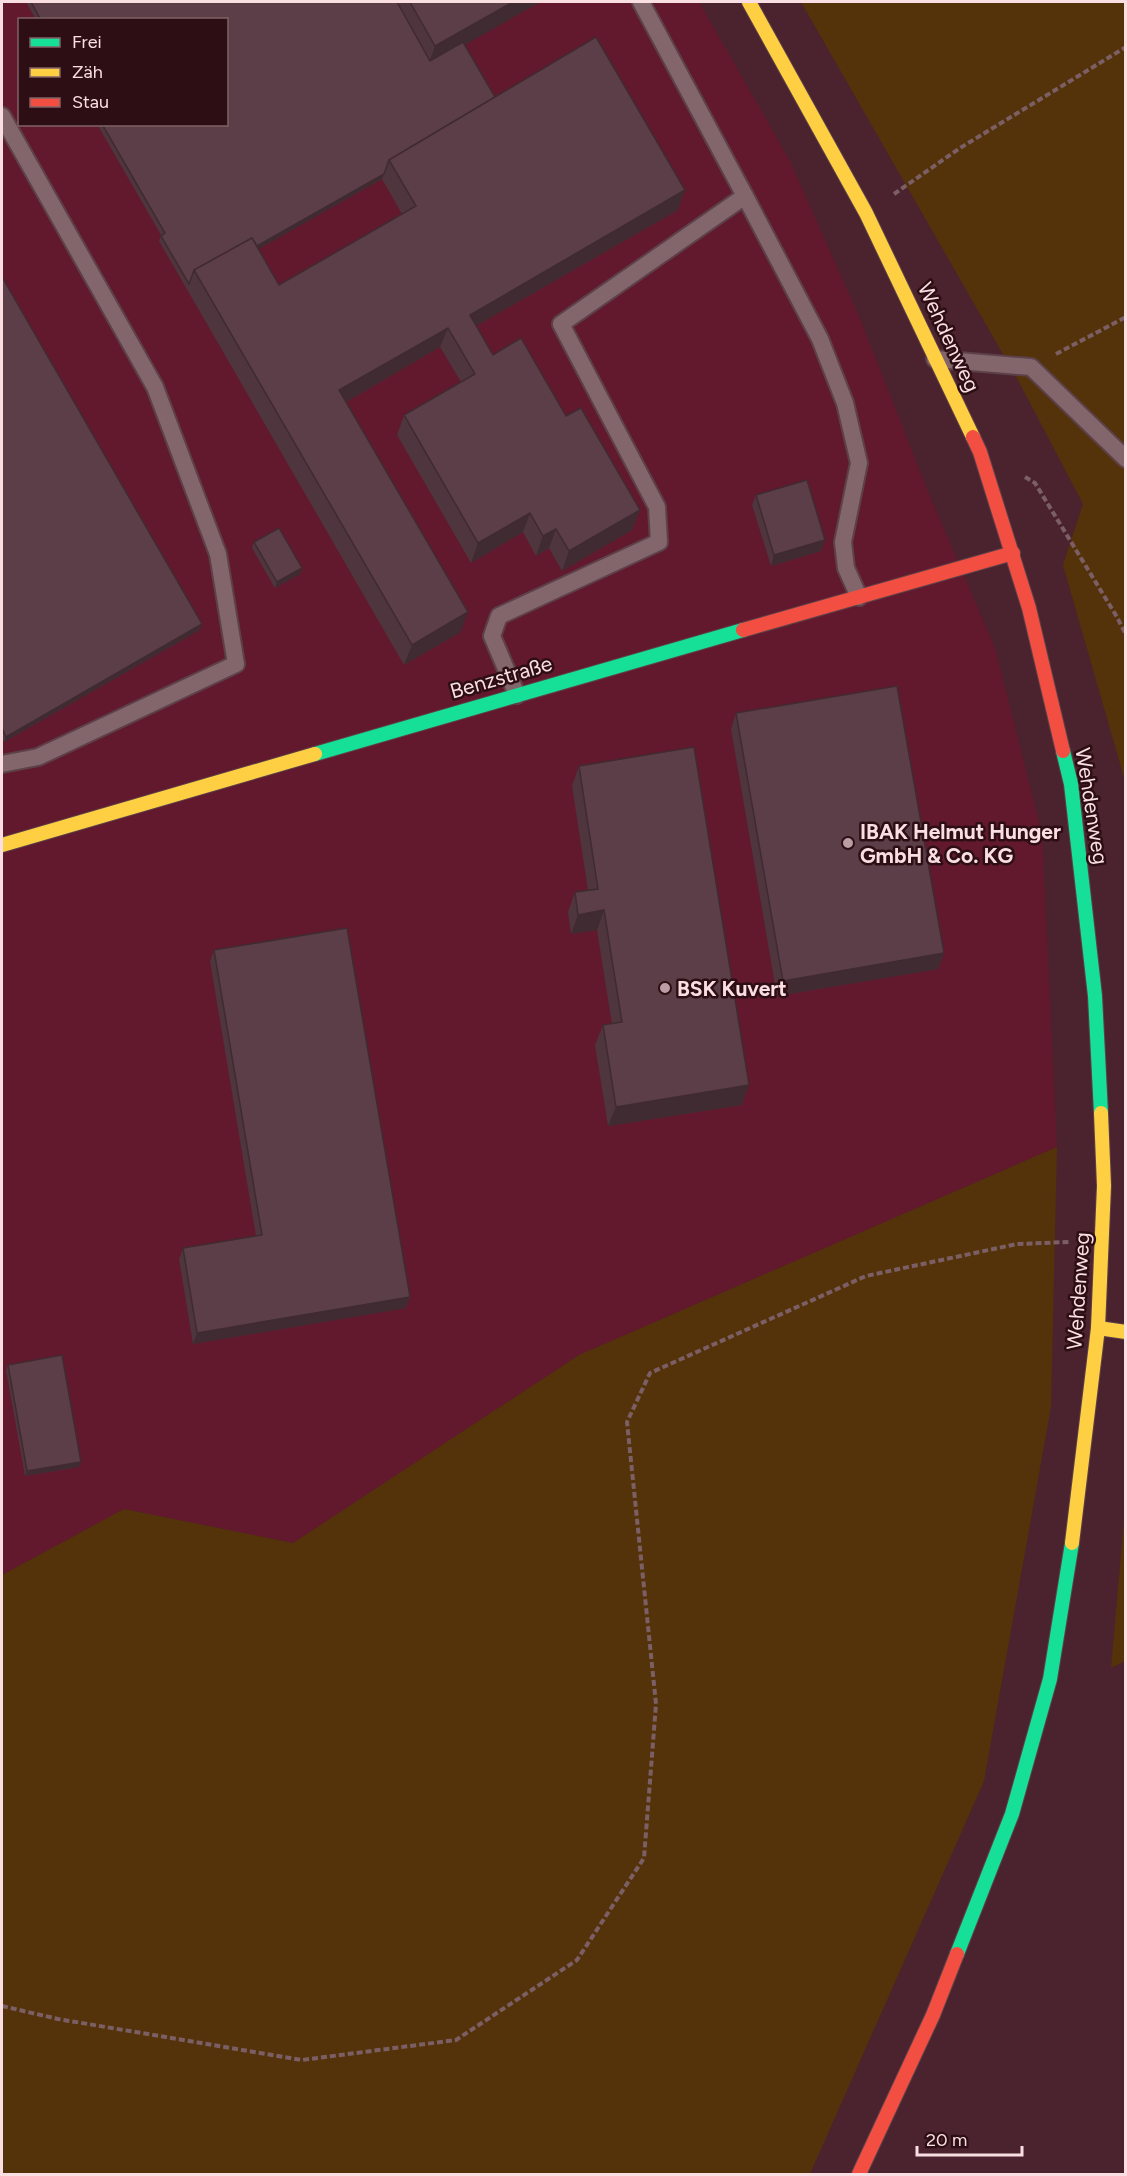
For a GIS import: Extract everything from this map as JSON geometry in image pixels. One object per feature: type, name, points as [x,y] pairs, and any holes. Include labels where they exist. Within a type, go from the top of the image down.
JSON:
[{"type":"main road","name":"Wehdenweg","points":[[748,2],[866,213],[980,452],[1029,608],[1071,784],[1095,996],[1104,1186],[1098,1328],[1076,1521],[1050,1679],[1012,1814],[933,2015],[860,2175]]},
{"type":"main road","name":"Benzstraße","points":[[2,845],[517,694],[1013,553]]},
{"type":"main road","points":[[1098,1328],[1125,1332]]},
{"type":"lane","points":[[641,2],[820,339],[845,403],[860,463],[843,542],[846,568],[859,597]]},
{"type":"lane","points":[[2,116],[155,387],[218,554],[236,664],[38,757],[2,764]]},
{"type":"lane","points":[[517,694],[492,636],[499,616],[659,542],[657,507],[561,324],[746,196]]},
{"type":"lane","points":[[935,358],[1031,367],[1125,459]]},
{"type":"lane","points":[[1104,1186],[1125,1186]]},
{"type":"path","points":[[866,213],[960,148],[1125,47]]},
{"type":"path","points":[[1031,367],[1125,317]]},
{"type":"path","points":[[980,452],[1035,483],[1117,617],[1125,635]]},
{"type":"path","points":[[2,2006],[58,2019],[302,2060],[456,2040],[577,1960],[644,1858],[656,1704],[627,1422],[650,1373],[866,1275],[1017,1244],[1103,1240]]},
{"type":"shaded area","points":[[2,2],[699,2],[790,161],[859,316],[929,494],[995,648],[1042,834],[1057,1147],[579,1355],[293,1543],[124,1509],[2,1575]]},
{"type":"shaded area","points":[[801,2],[1125,2],[1125,781],[1063,565],[1083,504],[1019,382]]},
{"type":"shaded area","points":[[1057,1147],[1051,1407],[984,1781],[810,2174],[2,2174],[2,1575],[124,1509],[293,1543],[579,1355]]},
{"type":"shaded area","points":[[1125,1509],[1125,1661],[1111,1668]]},
{"type":"building","points":[[31,2],[397,2],[430,61],[463,42],[495,97],[389,160],[384,174],[257,246],[252,238],[194,270],[189,284],[161,236],[165,233],[103,126],[228,126],[228,18],[40,18]]},
{"type":"building","points":[[410,2],[513,2],[435,46]]},
{"type":"building","points":[[596,37],[685,190],[470,315],[493,355],[521,338],[566,416],[581,408],[640,510],[569,551],[556,529],[543,536],[530,513],[478,543],[404,415],[475,374],[448,328],[339,390],[468,612],[412,645],[194,270],[252,238],[279,285],[416,206],[389,160]]},
{"type":"building","points":[[2,277],[202,624],[6,737],[2,728]]},
{"type":"building","points":[[807,480],[825,540],[774,555],[756,495]]},
{"type":"building","points":[[279,528],[302,568],[277,582],[254,542]]},
{"type":"building","points":[[897,686],[944,953],[783,981],[736,713]]},
{"type":"building","name":"BSK Kuvert","points":[[694,747],[749,1085],[616,1107],[603,1025],[622,1022],[604,910],[578,915],[575,892],[598,889],[579,766]]},
{"type":"building","points":[[347,928],[410,1297],[197,1333],[183,1248],[262,1235],[214,950]]},
{"type":"building","points":[[62,1355],[81,1462],[27,1471],[8,1365]]},
{"type":"traffic: fast","points":[[315,754],[743,630]]},
{"type":"traffic: fast","points":[[1063,751],[1071,784],[1095,996],[1101,1113]]},
{"type":"traffic: fast","points":[[957,1954],[1012,1814],[1050,1679],[1072,1543]]},
{"type":"traffic: slow","points":[[749,2],[866,213],[973,437]]},
{"type":"traffic: slow","points":[[2,845],[315,754]]},
{"type":"traffic: slow","points":[[1072,1543],[1098,1328],[1104,1186],[1101,1113]]},
{"type":"traffic: slow","points":[[1098,1328],[1126,1332]]},
{"type":"traffic: jam","points":[[973,437],[980,452],[1029,608],[1063,751]]},
{"type":"traffic: jam","points":[[743,630],[1013,553]]},
{"type":"traffic: jam","points":[[859,2174],[933,2015],[957,1954]]},
{"type":"place","name":"IBAK Helmut Hunger GmbH & Co. KG","points":[[848,843]]},
{"type":"place","name":"BSK Kuvert","points":[[665,988]]}]
